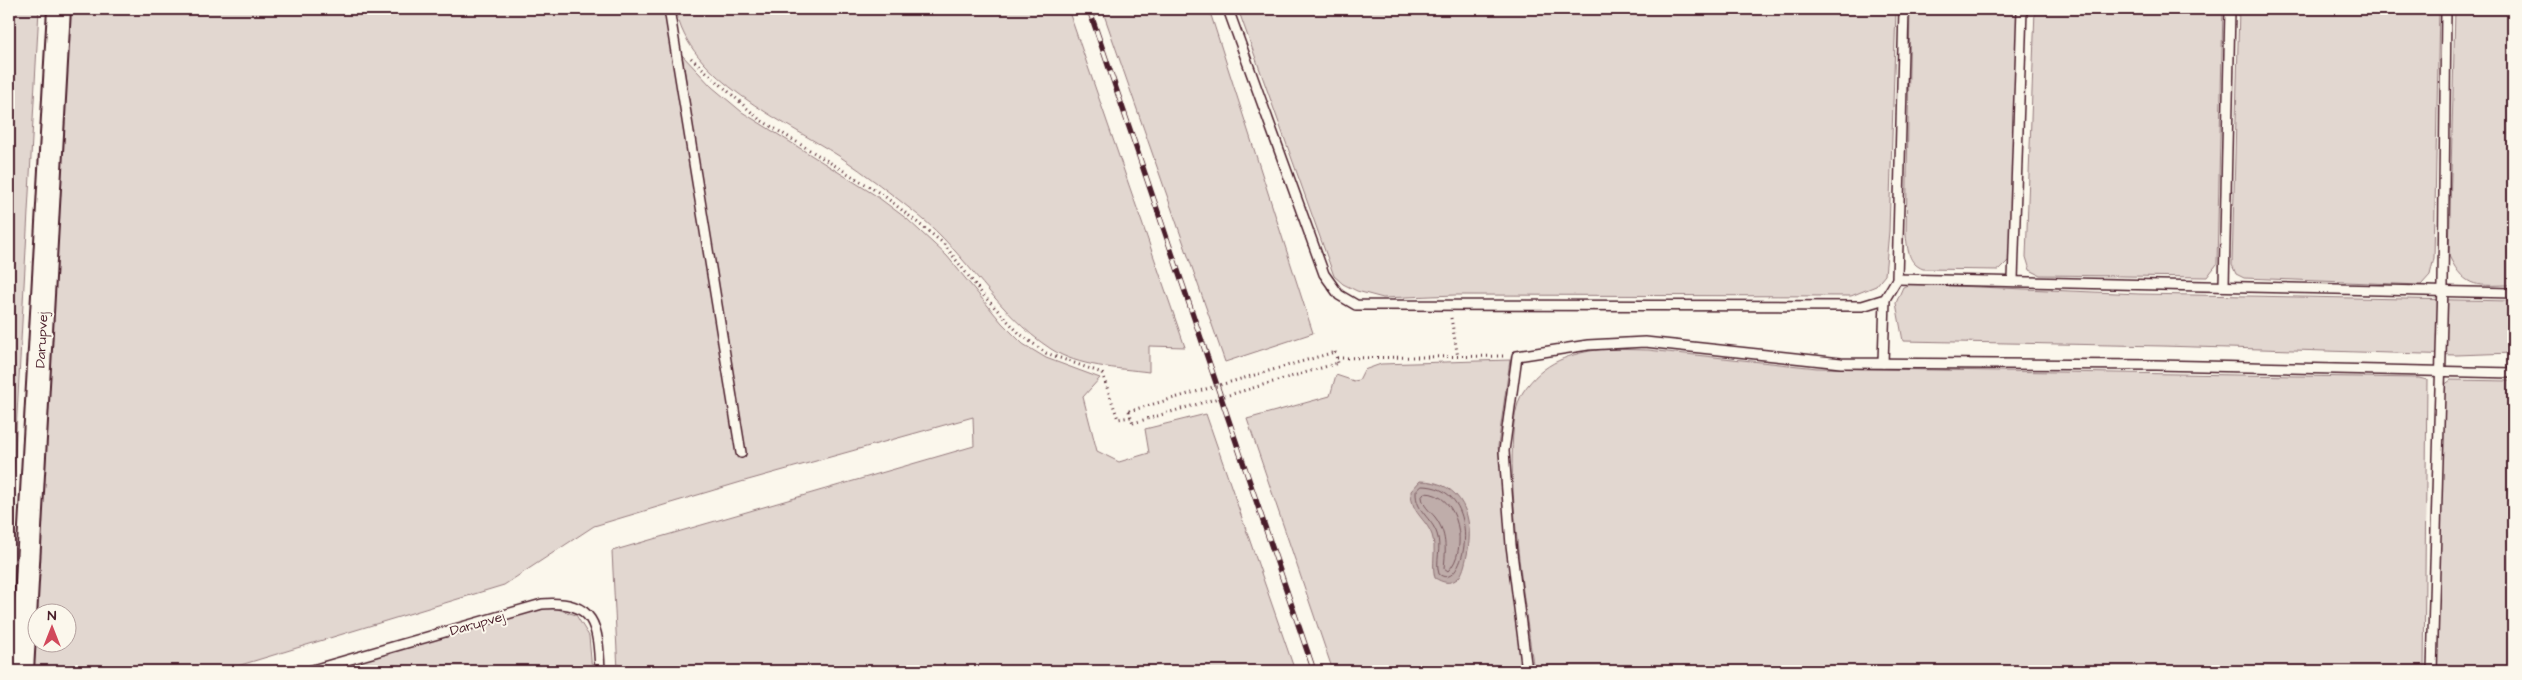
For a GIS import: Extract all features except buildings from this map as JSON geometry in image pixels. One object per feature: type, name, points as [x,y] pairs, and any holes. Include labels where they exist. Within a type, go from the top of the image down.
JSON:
[{"type":"street","name":"Darupvej","points":[[22,671],[58,9]]},
{"type":"lane","points":[[669,9],[741,453]]},
{"type":"lane","points":[[1228,9],[1324,274],[1339,295],[1356,305],[1862,306],[1885,299]]},
{"type":"lane","points":[[1883,363],[1885,299],[1897,279],[1904,9]]},
{"type":"lane","points":[[2013,280],[2022,9]]},
{"type":"lane","points":[[2224,286],[2230,9]]},
{"type":"lane","points":[[2432,671],[2443,292],[2446,9]]},
{"type":"lane","points":[[1897,279],[2013,280],[2513,293]]},
{"type":"lane","points":[[1527,671],[1511,545],[1504,450],[1517,356],[1588,345],[1645,342],[1841,362],[2166,366],[2513,374]]},
{"type":"lane","name":"Darupvej","points":[[309,671],[542,604],[561,602],[579,608],[589,618],[598,634],[600,671]]},
{"type":"path","points":[[675,41],[704,72],[759,119],[883,194],[943,243],[983,295],[1020,334],[1046,353],[1102,373],[1118,419],[1131,417]]},
{"type":"path","points":[[1448,305],[1458,356]]},
{"type":"path","points":[[1335,352],[1337,358],[1338,363],[1133,423],[1129,411],[1335,352]]},
{"type":"path","points":[[1337,358],[1517,356]]},
{"type":"shaded area","points":[[9,9],[39,9],[9,562]]},
{"type":"shaded area","points":[[69,9],[666,9],[737,458],[744,456],[682,55],[712,87],[742,112],[875,195],[907,219],[947,256],[1002,323],[1023,344],[1046,358],[1100,378],[1083,397],[1097,451],[1119,462],[1149,453],[1145,429],[1206,414],[1295,671],[618,671],[612,551],[974,446],[973,417],[741,482],[594,526],[504,585],[221,671],[34,671],[35,652],[78,652],[78,602],[38,602]]},
{"type":"shaded area","points":[[676,9],[1068,9],[1185,347],[1149,346],[1149,372],[1086,363],[1074,360],[1051,349],[1014,319],[952,247],[918,215],[839,156],[767,113],[718,77],[699,57],[684,34]]},
{"type":"shaded area","points":[[1102,9],[1209,9],[1313,333],[1225,362]]},
{"type":"shaded area","points":[[1238,9],[1896,9],[1889,231],[1885,275],[1876,286],[1851,296],[1455,295],[1383,298],[1357,291],[1343,284],[1334,276]]},
{"type":"shaded area","points":[[1910,9],[2018,9],[2010,259],[1999,270],[1923,269],[1914,263],[1910,256],[1906,236]]},
{"type":"shaded area","points":[[2035,9],[2223,9],[2217,264],[2207,277],[2040,275],[2030,270],[2026,257]]},
{"type":"shaded area","points":[[2239,9],[2439,9],[2434,258],[2430,275],[2421,285],[2244,278],[2236,274],[2232,265]]},
{"type":"shaded area","points":[[2455,9],[2513,9],[2513,285],[2482,285],[2468,281],[2461,275],[2449,256]]},
{"type":"shaded area","points":[[1910,284],[2139,294],[2513,301],[2513,353],[2456,355],[2163,346],[1903,341],[1896,303],[1903,287]]},
{"type":"shaded area","points":[[1604,349],[1648,350],[1817,368],[2419,378],[2427,380],[2424,671],[1534,671],[1516,527],[1512,446],[1515,414],[1523,392],[1539,373],[1548,366],[1569,356]]},
{"type":"shaded area","points":[[1510,360],[1498,446],[1523,671],[1333,671],[1247,419],[1330,396],[1336,375],[1354,381],[1359,380],[1364,370],[1381,364]]},
{"type":"shaded area","points":[[2451,380],[2513,381],[2513,671],[2437,671],[2443,395],[2444,385]]},
{"type":"shaded area","points":[[542,604],[576,615],[589,636],[592,671],[318,671]]},
{"type":"water","points":[[1420,481],[1435,483],[1447,488],[1463,504],[1467,516],[1469,541],[1464,568],[1461,575],[1451,582],[1443,582],[1435,578],[1432,535],[1413,505],[1412,499],[1411,491]]},
{"type":"railway","points":[[1089,9],[1314,671]]}]
